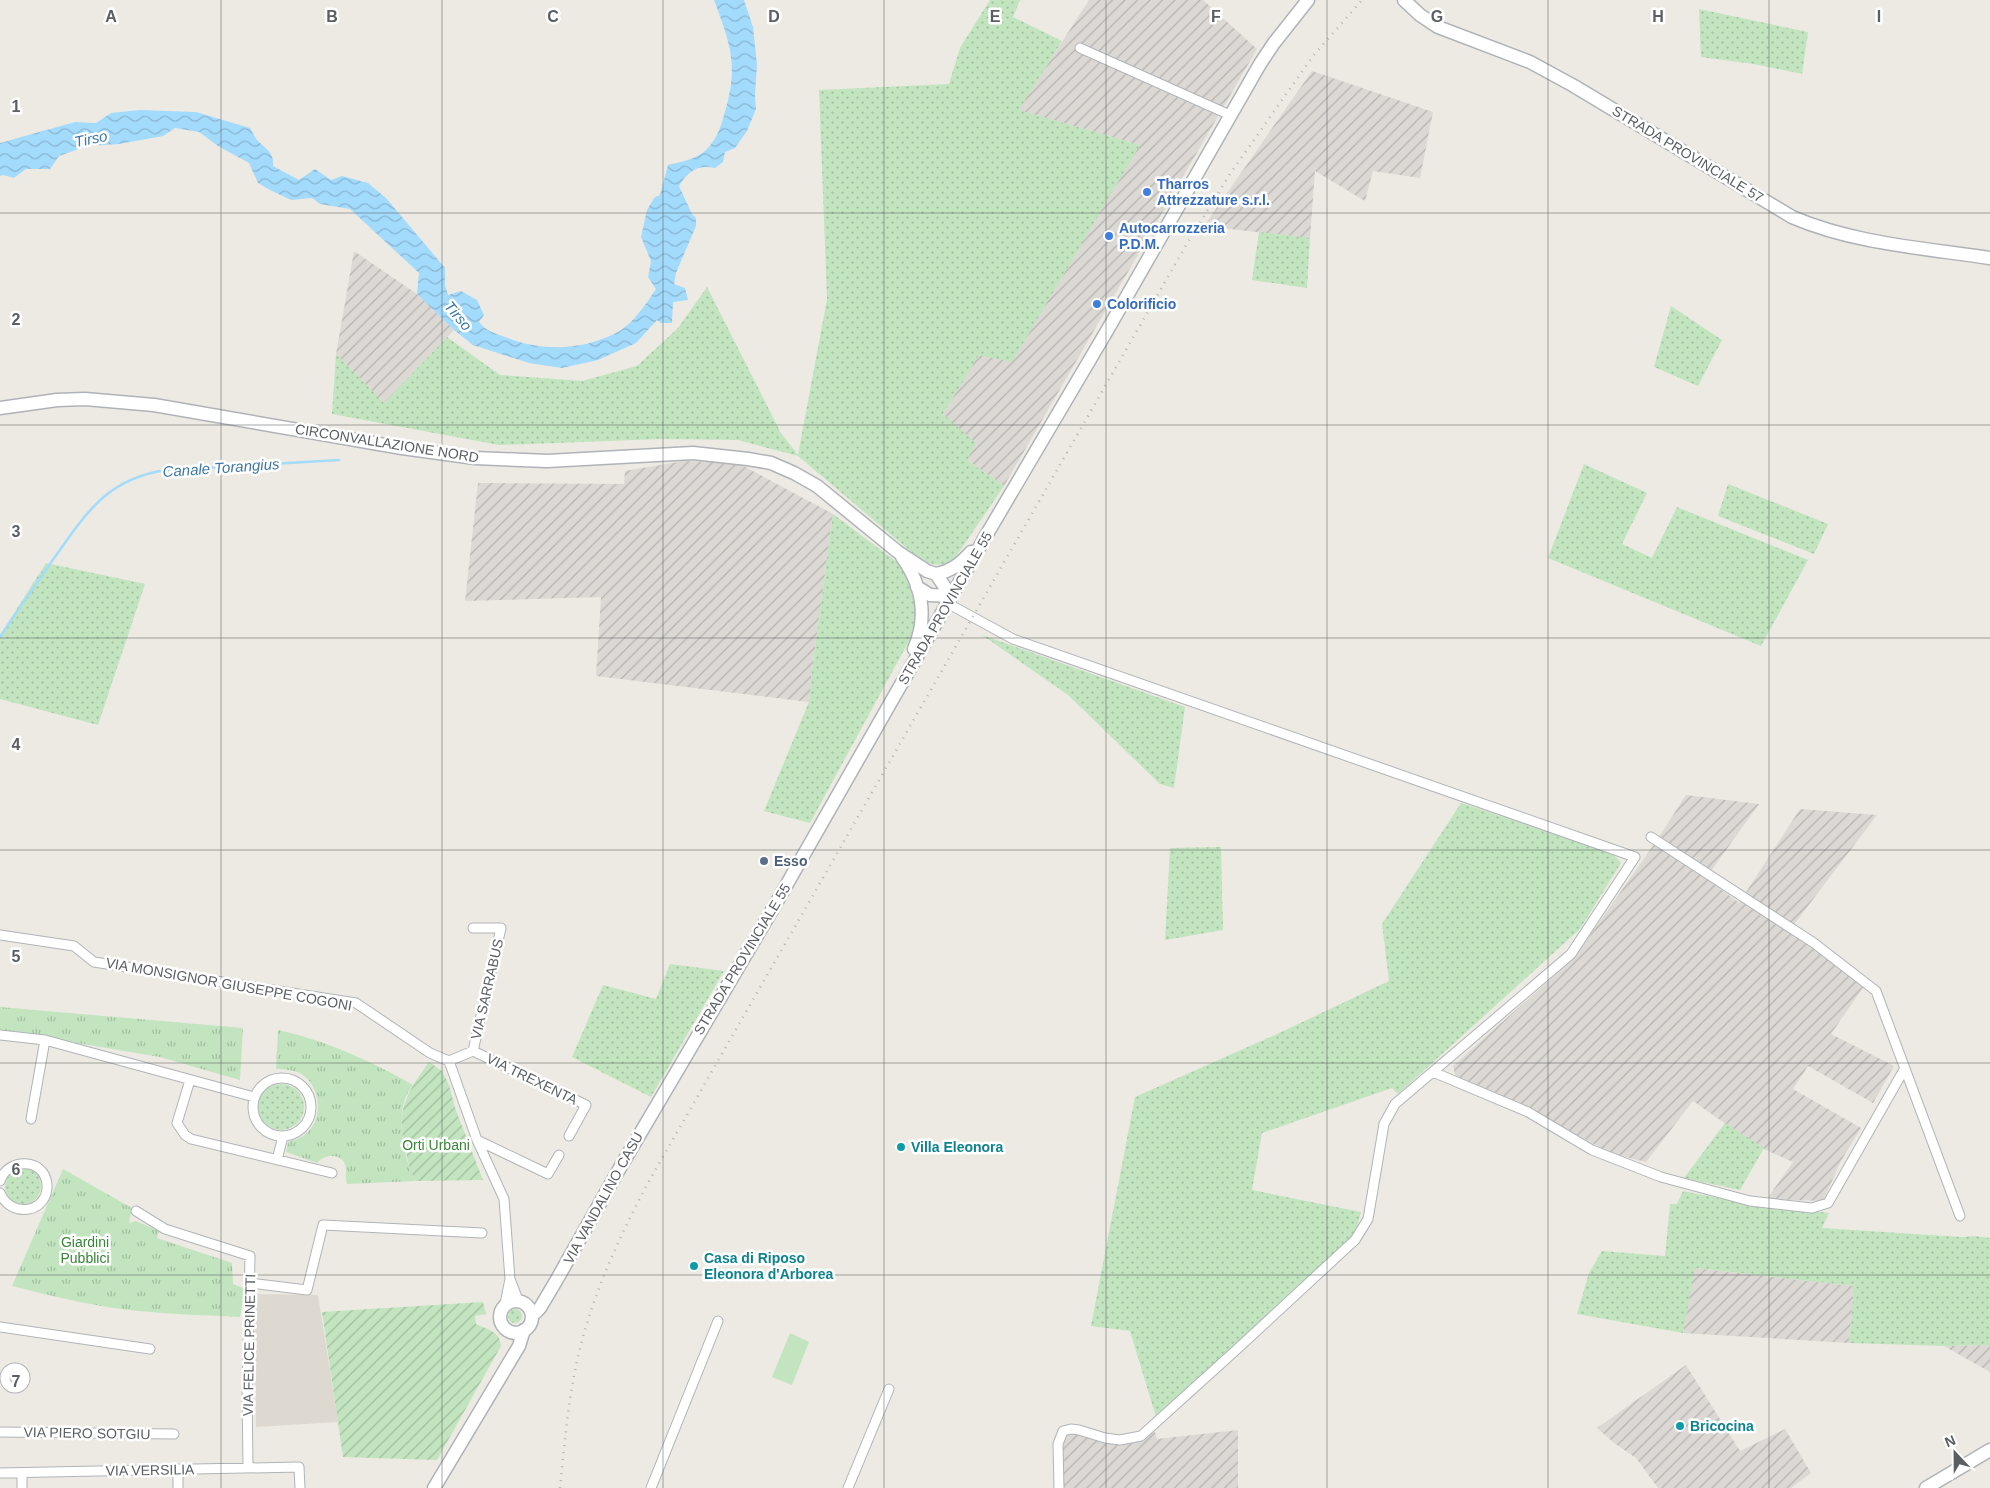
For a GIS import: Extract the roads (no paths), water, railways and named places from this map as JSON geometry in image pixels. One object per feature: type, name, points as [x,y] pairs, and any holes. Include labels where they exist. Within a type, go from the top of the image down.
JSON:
[{"type":"main road","name":"STRADA PROVINCIALE 55","points":[[658,1101],[774,905],[1230,115],[1274,43],[1308,0]]},
{"type":"main road","name":"STRADA PROVINCIALE 57","points":[[1404,0],[1420,15],[1438,27],[1530,62],[1574,86],[1800,220],[1816,227],[1867,240],[1990,258]]},
{"type":"main road","name":"CIRCONVALLAZIONE NORD","points":[[0,408],[57,400],[120,396],[154,405],[475,458],[547,461],[693,453],[771,463],[817,486],[898,552],[927,571],[936,574],[949,600]]},
{"type":"main road","points":[[936,574],[946,572],[960,564],[987,534]]},
{"type":"main road","name":"CIRCONVALLAZIONE NORD","points":[[898,552],[910,569],[917,587],[923,613],[919,636],[900,686]]},
{"type":"main road","points":[[917,587],[930,595],[949,600]]},
{"type":"main road","name":"VIA VANDALINO CASU","points":[[526,1307],[547,1295],[658,1101]]},
{"type":"main road","points":[[434,1488],[519,1346],[524,1330],[528,1326],[526,1307],[513,1300],[505,1304],[501,1310],[500,1320],[511,1342],[509,1360]]},
{"type":"main road","points":[[506,1330],[514,1333],[524,1330]]},
{"type":"main road","points":[[1926,1488],[1990,1450]]},
{"type":"street","points":[[1080,48],[1230,115]]},
{"type":"street","points":[[949,600],[1013,638],[1635,857],[1571,954],[1395,1104],[1384,1124],[1368,1219],[1355,1240],[1141,1436],[1120,1440],[1071,1429],[1063,1432],[1059,1437],[1058,1444],[1058,1488]]},
{"type":"street","points":[[1651,837],[1814,943],[1876,991],[1960,1216]]},
{"type":"street","name":"VIA SARRABUS","points":[[450,1062],[473,1051],[501,928],[473,928]]},
{"type":"street","name":"VIA MONSIGNOR GIUSEPPE COGONI","points":[[0,935],[74,946],[94,962],[356,1004],[430,1053],[450,1062]]},
{"type":"street","points":[[0,1035],[46,1040],[254,1097]]},
{"type":"street","points":[[31,1118],[46,1040]]},
{"type":"street","name":"VIA TREXENTA","points":[[473,1051],[586,1105],[569,1136]]},
{"type":"street","points":[[450,1062],[476,1140],[504,1198],[510,1279],[505,1304]]},
{"type":"street","points":[[1434,1072],[1528,1112],[1592,1150],[1661,1177],[1750,1201],[1812,1208],[1828,1203],[1905,1068]]},
{"type":"street","points":[[282,1078],[293,1080],[302,1086],[309,1096],[311,1107],[308,1118],[302,1127],[292,1134],[283,1136],[270,1133],[260,1126],[255,1117],[254,1097],[261,1086],[271,1080],[282,1078]]},
{"type":"street","points":[[190,1080],[177,1123],[185,1135],[198,1141],[332,1173]]},
{"type":"street","points":[[277,1160],[283,1136]]},
{"type":"street","points":[[476,1140],[548,1174],[558,1155]]},
{"type":"street","points":[[0,1193],[8,1205],[24,1210],[38,1204],[46,1192],[45,1177],[40,1170],[27,1163],[12,1165],[1,1177]]},
{"type":"street","name":"VIA FELICE PRINETTI","points":[[136,1211],[165,1229],[250,1256],[247,1390],[248,1467]]},
{"type":"street","points":[[250,1283],[307,1290],[323,1225],[482,1233]]},
{"type":"street","points":[[510,1279],[526,1307]]},
{"type":"street","points":[[651,1488],[718,1321]]},
{"type":"street","points":[[0,1326],[150,1349]]},
{"type":"street","points":[[848,1488],[889,1389]]},
{"type":"street","name":"VIA PIERO SOTGIU","points":[[0,1432],[174,1434]]},
{"type":"street","name":"VIA VERSILIA","points":[[0,1473],[299,1466],[300,1488]]},
{"type":"street","points":[[178,1469],[178,1488]]},
{"type":"street","points":[[22,1472],[22,1488]]},
{"type":"water","name":"Tirso","points":[[714,0],[744,0],[753,27],[757,64],[756,109],[747,131],[735,148],[725,152],[723,162],[715,168],[703,167],[694,170],[686,176],[679,186],[692,214],[696,218],[696,226],[676,273],[674,284],[685,288],[688,300],[673,302],[672,323],[661,323],[657,320],[636,343],[598,360],[562,368],[529,363],[473,345],[454,330],[417,294],[419,273],[350,209],[320,204],[312,198],[291,200],[270,190],[258,183],[249,163],[218,146],[199,132],[175,128],[163,136],[119,144],[87,146],[59,156],[50,169],[26,169],[14,178],[0,176],[0,143],[75,122],[96,123],[111,113],[140,110],[196,112],[250,128],[268,150],[273,166],[299,180],[315,169],[331,180],[342,176],[368,183],[386,198],[445,268],[445,285],[448,295],[461,291],[477,300],[484,315],[479,322],[487,330],[518,342],[546,347],[588,344],[614,334],[627,326],[656,289],[648,277],[651,261],[641,237],[647,210],[654,198],[660,195],[668,165],[689,160],[699,155],[713,142],[720,129],[729,98],[732,69],[729,44]]},
{"type":"waterway","name":"Canale Torangius","points":[[0,637],[75,528],[99,501],[128,481],[146,474],[167,470],[339,460]]},
{"type":"railway","points":[[560,1488],[572,1386],[588,1321],[615,1250],[649,1181],[1185,247],[1230,174],[1313,56],[1362,0]]},
{"type":"place","name":"Tharros Attrezzature s.r.l.","points":[[1147,192]]},
{"type":"place","name":"Autocarrozzeria P.D.M.","points":[[1109,236]]},
{"type":"place","name":"Colorificio","points":[[1097,304]]},
{"type":"place","name":"Esso","points":[[764,861]]},
{"type":"place","name":"Villa Eleonora","points":[[901,1147]]},
{"type":"place","name":"Casa di Riposo Eleonora d'Arborea","points":[[694,1266]]},
{"type":"place","name":"Bricocina","points":[[1680,1426]]},
{"type":"park label","name":"Orti Urbani","points":[[436,1145]]},
{"type":"park label","name":"Giardini Pubblici","points":[[85,1250]]}]
